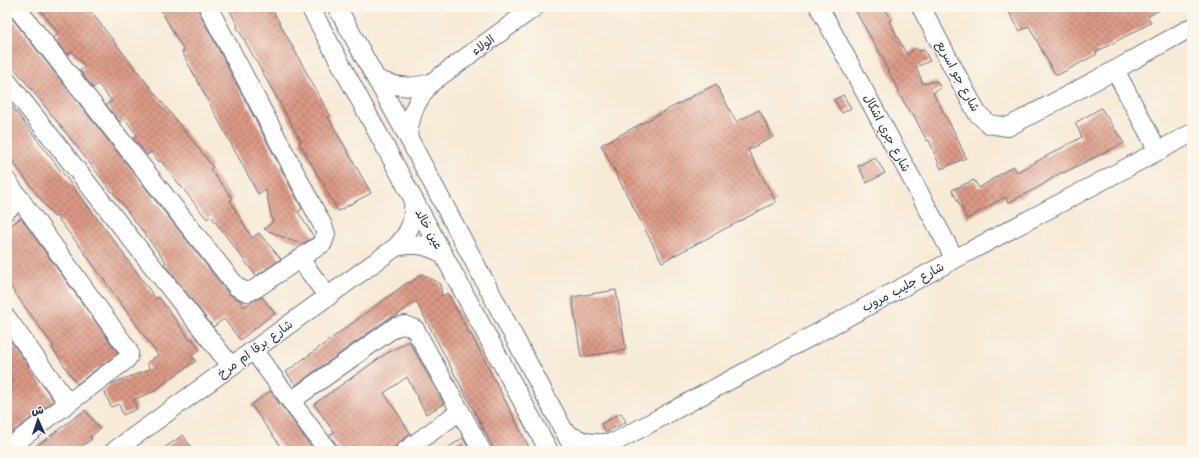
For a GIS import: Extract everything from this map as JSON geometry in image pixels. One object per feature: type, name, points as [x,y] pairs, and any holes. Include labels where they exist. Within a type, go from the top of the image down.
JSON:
[{"type":"street","points":[[16,7],[237,287],[247,292],[255,289],[300,259],[323,242],[326,234],[208,7]]},
{"type":"street","name":"عين خالد","points":[[310,7],[549,451]]},
{"type":"street","name":"عين خالد","points":[[337,7],[575,451]]},
{"type":"street","name":"الولاء","points":[[408,137],[409,122],[414,108],[421,95],[431,84],[535,7]]},
{"type":"street","name":"شارع جري اشكال","points":[[819,7],[954,259]]},
{"type":"street","name":"شارع جو اسريع","points":[[921,7],[977,113],[989,124],[1008,127],[1192,27]]},
{"type":"street","points":[[1115,70],[1158,151]]},
{"type":"street","name":"الولاء","points":[[376,79],[403,87],[417,87],[431,84]]},
{"type":"street","points":[[7,81],[231,366]]},
{"type":"street","name":"شارع جليب مروب","points":[[565,432],[576,439],[589,443],[611,446],[954,259],[1192,133]]},
{"type":"street","points":[[7,181],[14,205],[130,355],[126,360],[7,449]]},
{"type":"street","name":"شارع برقا ام مرخ","points":[[114,451],[396,247],[405,237],[411,226],[414,213],[414,200]]},
{"type":"street","name":"شارع برقا ام مرخ","points":[[396,247],[408,244],[421,245],[433,248],[443,254]]},
{"type":"street","points":[[300,259],[328,297]]},
{"type":"street","points":[[7,318],[68,403]]},
{"type":"street","points":[[291,401],[395,327],[405,325],[414,329],[482,451]]},
{"type":"street","points":[[253,350],[328,451]]},
{"type":"street","points":[[404,451],[460,411]]},
{"type":"building","points":[[38,7],[87,7],[213,167],[210,169],[233,199],[230,201],[252,238],[259,233],[281,259],[256,276],[211,216],[207,219],[161,161],[159,162],[151,152],[147,155],[133,138],[137,135],[125,119],[121,123],[106,105],[112,101],[98,84],[93,88],[80,71],[85,67],[72,51],[67,55],[53,38],[59,34]]},
{"type":"building","points":[[159,7],[198,7],[199,12],[302,209],[298,212],[314,237],[304,243],[295,242],[264,229],[273,222],[266,190],[258,194],[182,52],[184,51]]},
{"type":"building","points":[[228,7],[271,7],[330,116],[328,117],[371,193],[338,211],[299,142],[301,141],[237,27],[238,26]]},
{"type":"building","points":[[853,7],[883,7],[891,20],[889,21],[907,55],[915,48],[920,51],[924,50],[930,61],[916,67],[923,84],[936,81],[941,88],[933,93],[955,133],[966,158],[941,169],[929,140],[927,141],[913,114],[911,114],[898,92],[899,91],[884,63],[885,62]]},
{"type":"building","points":[[1006,7],[1166,7],[1148,16],[1151,23],[1096,52],[1097,54],[1058,75],[1054,73],[1029,26],[1020,31]]},
{"type":"building","points":[[7,12],[229,294],[239,300],[244,307],[262,297],[275,313],[240,340],[224,319],[213,327],[164,264],[166,262],[112,191],[7,59]]},
{"type":"building","points":[[716,84],[736,122],[759,110],[773,137],[748,150],[776,202],[662,262],[601,145]]},
{"type":"building","points":[[843,95],[851,108],[842,113],[834,100]]},
{"type":"building","points":[[7,100],[109,234],[156,299],[159,297],[190,340],[192,338],[200,350],[192,356],[196,361],[155,391],[133,400],[137,409],[123,415],[119,404],[111,407],[104,390],[111,384],[150,369],[147,363],[158,355],[81,248],[56,216],[54,217],[7,154]]},
{"type":"building","points":[[1101,108],[1124,143],[1063,173],[1062,172],[1037,188],[1008,203],[1005,197],[967,219],[952,190],[974,180],[979,188],[1013,166],[1017,172],[1082,137],[1075,123]]},
{"type":"building","points":[[875,157],[885,173],[867,183],[858,166]]},
{"type":"building","points":[[21,218],[118,353],[77,384],[52,348],[54,347],[7,282],[7,228]]},
{"type":"building","points":[[422,274],[440,284],[442,296],[448,293],[470,335],[471,334],[531,451],[495,451],[416,301],[396,316],[389,318],[296,385],[286,372],[408,282],[409,283]]},
{"type":"building","points":[[616,290],[626,350],[581,357],[572,297]]},
{"type":"building","points":[[7,336],[54,401],[7,436],[7,387],[14,381],[7,372]]},
{"type":"building","points":[[409,341],[444,404],[426,414],[407,377],[384,393],[411,434],[390,451],[341,451],[330,435],[334,432],[314,404],[384,355]]},
{"type":"building","points":[[270,391],[314,451],[284,451],[251,405]]},
{"type":"building","points":[[85,410],[100,429],[90,437],[92,439],[75,451],[30,451]]},
{"type":"building","points":[[621,413],[626,422],[606,432],[601,424]]},
{"type":"building","points":[[183,435],[194,451],[160,451]]},
{"type":"building","points":[[463,438],[470,451],[443,451]]}]
